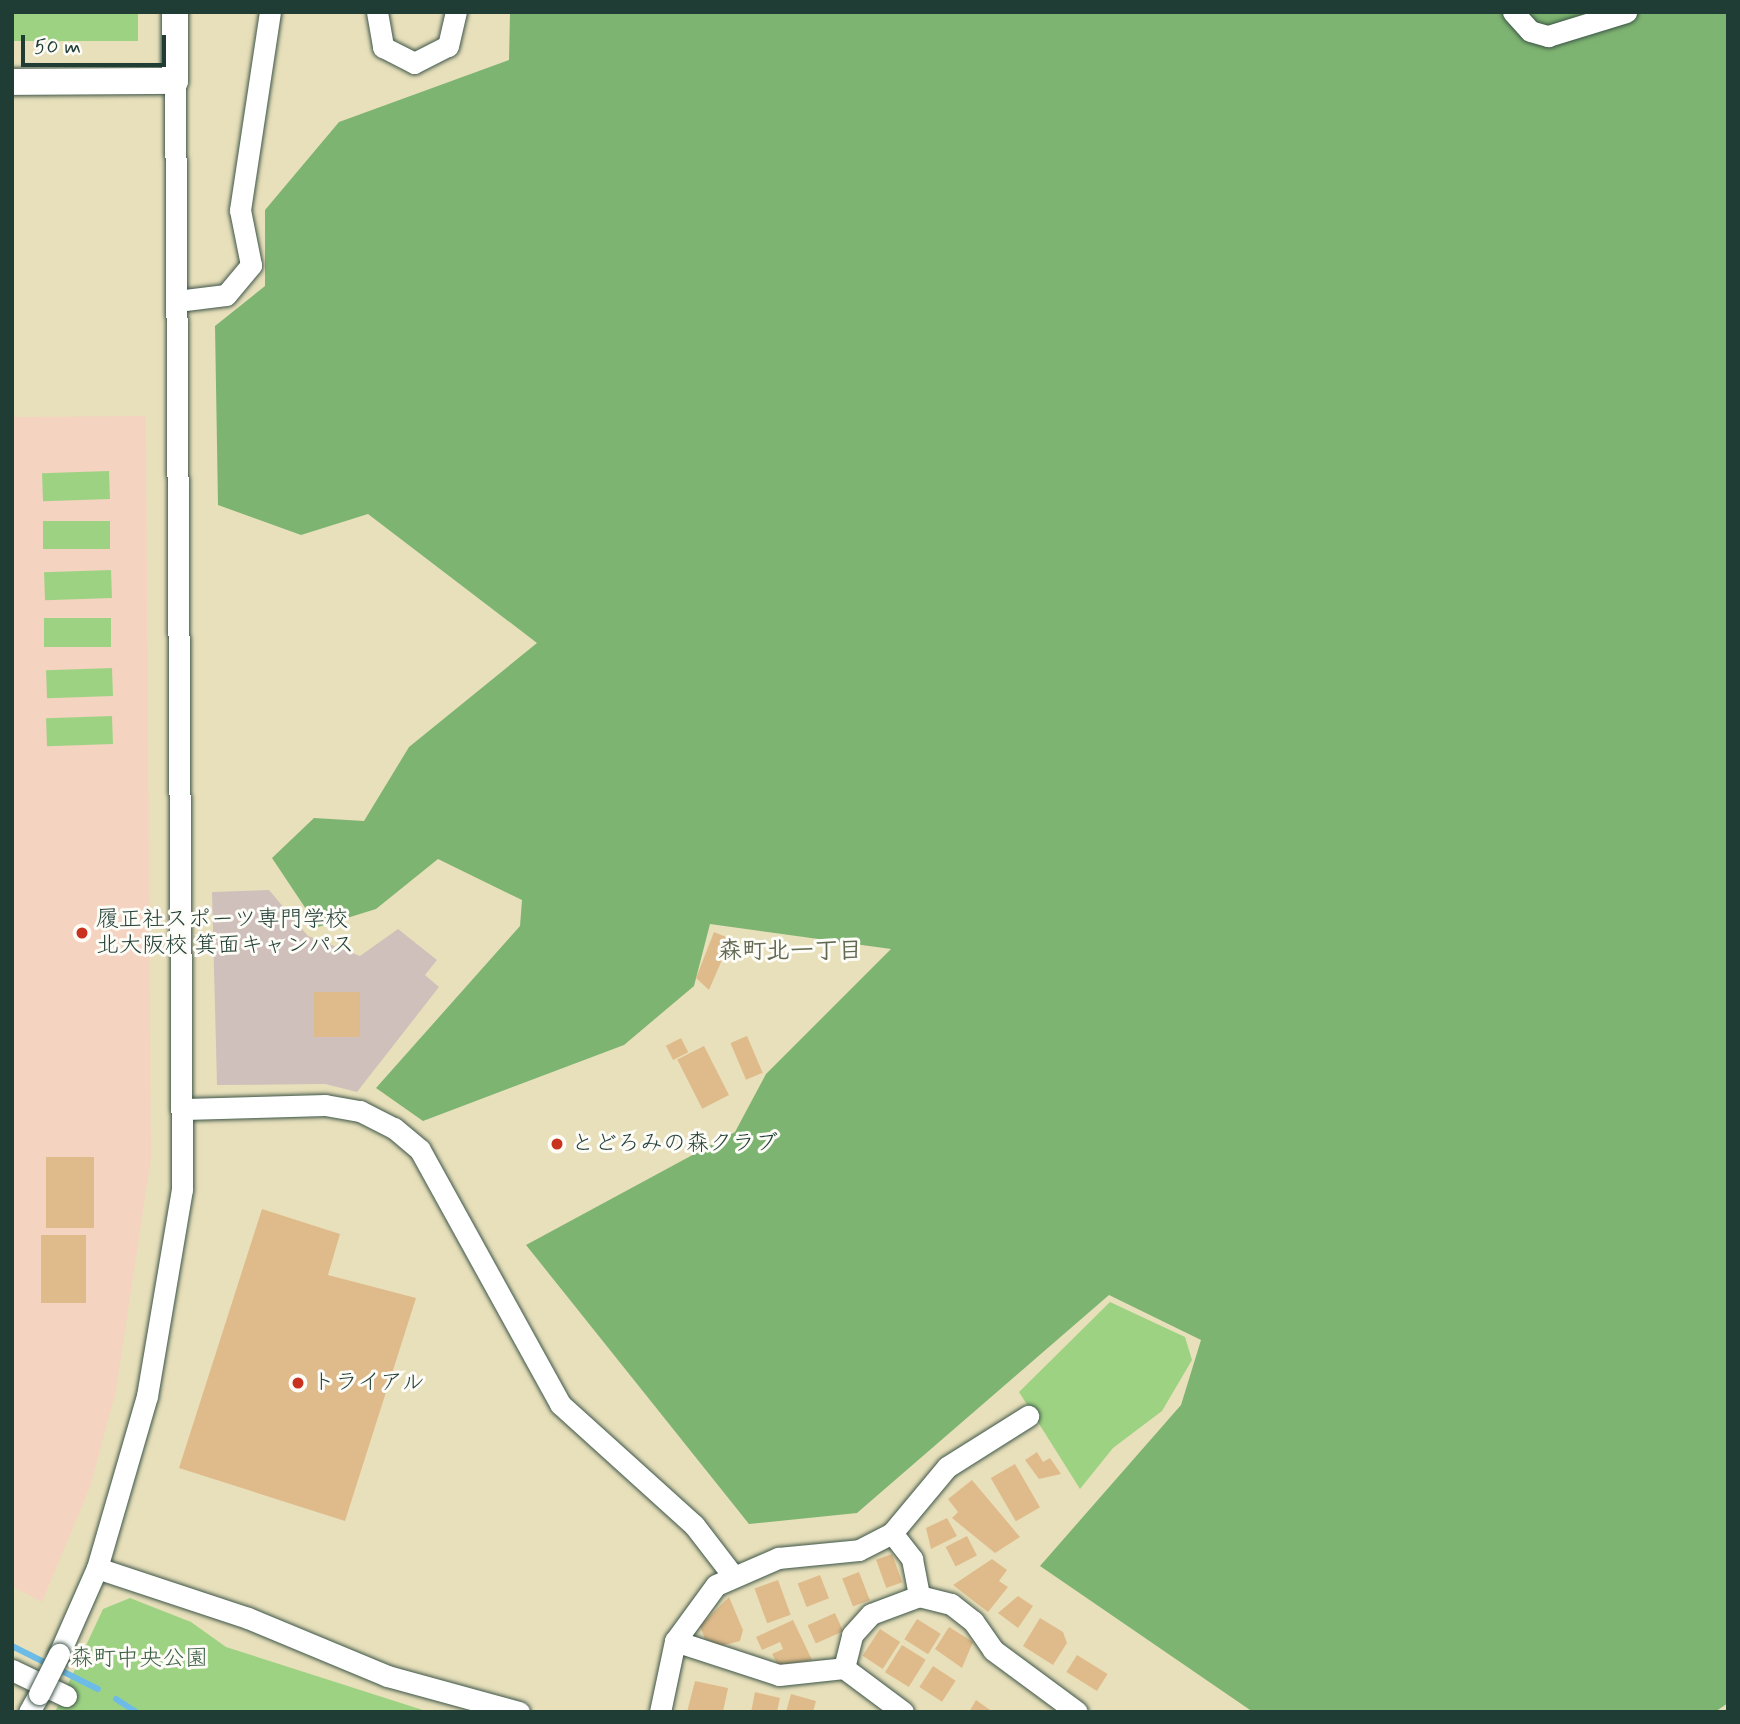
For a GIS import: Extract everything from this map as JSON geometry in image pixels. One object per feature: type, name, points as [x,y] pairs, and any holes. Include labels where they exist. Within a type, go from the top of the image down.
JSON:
[{"type":"main road","points":[[12,82],[175,80],[175,12]]},
{"type":"street","points":[[177,301],[226,295],[251,265],[240,210],[270,12]]},
{"type":"street","points":[[377,12],[383,47],[414,63],[448,46],[456,12]]},
{"type":"street","points":[[1513,12],[1530,31],[1548,36],[1626,12]]},
{"type":"street","points":[[34,1703],[97,1568],[162,1326],[178,1228],[185,1109],[175,80]]},
{"type":"street","points":[[185,1109],[325,1105],[360,1111],[394,1128],[420,1150],[560,1404],[694,1525],[731,1573]]},
{"type":"street","points":[[660,1712],[675,1642],[694,1609],[731,1573],[778,1558],[859,1550],[892,1533],[947,1468],[1028,1416]]},
{"type":"street","points":[[892,1533],[912,1559],[919,1596]]},
{"type":"street","points":[[97,1568],[248,1618],[387,1676],[519,1712]]},
{"type":"street","points":[[844,1668],[852,1635],[871,1614],[919,1596],[951,1604],[974,1621],[993,1650],[1077,1712]]},
{"type":"street","points":[[675,1642],[779,1675],[844,1668],[903,1712]]},
{"type":"street","points":[[12,1670],[66,1696]]},
{"type":"shaded area","name":"履正社スポーツ専門学校 北大阪校 箕面キャンパス","points":[[146,416],[151,1158],[116,1391],[90,1487],[42,1602],[12,1586],[12,417]]},
{"type":"shaded area","points":[[269,890],[308,936],[360,956],[398,929],[437,960],[425,975],[439,987],[357,1092],[325,1084],[217,1085],[212,892]]},
{"type":"green space","points":[[12,12],[138,12],[138,41],[12,41]]},
{"type":"green space","points":[[510,12],[1728,12],[1728,1703],[1715,1712],[1253,1712],[1040,1566],[1181,1405],[1201,1340],[1109,1295],[857,1513],[749,1524],[526,1245],[735,1132],[766,1074],[891,949],[710,924],[694,986],[624,1045],[423,1121],[376,1088],[520,926],[522,900],[438,859],[376,909],[318,927],[272,858],[314,818],[364,821],[409,747],[537,643],[368,514],[301,535],[218,505],[215,326],[265,286],[265,210],[339,122],[509,60]]},
{"type":"green space","points":[[109,471],[110,499],[43,501],[42,473]]},
{"type":"green space","points":[[43,521],[110,521],[110,549],[43,549]]},
{"type":"green space","points":[[111,570],[112,598],[45,600],[44,572]]},
{"type":"green space","points":[[44,618],[111,618],[111,647],[44,647]]},
{"type":"green space","points":[[112,668],[113,696],[47,698],[46,670]]},
{"type":"green space","points":[[112,716],[113,744],[47,746],[46,718]]},
{"type":"green space","points":[[1110,1302],[1185,1337],[1192,1360],[1162,1411],[1113,1448],[1080,1489],[1019,1392]]},
{"type":"green space","name":"森町中央公園","points":[[130,1598],[191,1622],[226,1647],[429,1712],[55,1712],[103,1609]]},
{"type":"building","points":[[714,932],[731,939],[709,990],[696,978]]},
{"type":"building","points":[[314,992],[360,992],[360,1037],[314,1037]]},
{"type":"building","points":[[747,1036],[763,1073],[746,1080],[730,1043]]},
{"type":"building","points":[[681,1038],[688,1052],[673,1060],[666,1046]]},
{"type":"building","points":[[704,1046],[729,1095],[702,1109],[677,1060]]},
{"type":"building","points":[[46,1157],[94,1157],[94,1228],[46,1228]]},
{"type":"building","name":"トライアル","points":[[262,1209],[340,1234],[328,1275],[416,1298],[345,1521],[179,1468]]},
{"type":"building","points":[[41,1235],[86,1235],[86,1303],[41,1303]]},
{"type":"building","points":[[1037,1452],[1043,1462],[1050,1458],[1061,1474],[1039,1479],[1025,1460]]},
{"type":"building","points":[[1015,1464],[1040,1507],[1016,1521],[991,1478]]},
{"type":"building","points":[[972,1480],[1020,1537],[995,1553],[952,1518],[958,1512],[948,1499]]},
{"type":"building","points":[[947,1518],[957,1536],[931,1549],[926,1528]]},
{"type":"building","points":[[967,1536],[977,1556],[956,1566],[946,1547]]},
{"type":"building","points":[[892,1554],[902,1582],[886,1588],[876,1560]]},
{"type":"building","points":[[992,1559],[1007,1570],[999,1581],[1008,1587],[988,1612],[953,1585]]},
{"type":"building","points":[[859,1572],[870,1600],[853,1606],[842,1578]]},
{"type":"building","points":[[820,1575],[829,1598],[807,1607],[798,1584]]},
{"type":"building","points":[[778,1580],[791,1615],[767,1623],[755,1589]]},
{"type":"building","points":[[1018,1596],[1033,1606],[1018,1628],[998,1613]]},
{"type":"building","points":[[729,1597],[743,1630],[740,1641],[720,1646],[705,1639],[700,1626]]},
{"type":"building","points":[[835,1613],[843,1631],[816,1643],[808,1625]]},
{"type":"building","points":[[1040,1618],[1063,1632],[1067,1643],[1053,1665],[1023,1646]]},
{"type":"building","points":[[917,1619],[941,1634],[928,1654],[904,1639]]},
{"type":"building","points":[[793,1620],[812,1660],[778,1665],[772,1654],[783,1649],[780,1642],[762,1650],[756,1637]]},
{"type":"building","points":[[949,1627],[973,1642],[962,1668],[935,1649]]},
{"type":"building","points":[[880,1629],[900,1642],[883,1669],[863,1656]]},
{"type":"building","points":[[902,1645],[926,1660],[909,1687],[885,1672]]},
{"type":"building","points":[[1077,1655],[1108,1674],[1097,1691],[1066,1672]]},
{"type":"building","points":[[933,1666],[956,1681],[942,1702],[919,1687]]},
{"type":"building","points":[[695,1681],[728,1688],[723,1712],[687,1712]]},
{"type":"building","points":[[755,1692],[780,1698],[777,1712],[751,1712]]},
{"type":"building","points":[[791,1694],[816,1701],[813,1712],[786,1712]]},
{"type":"building","points":[[976,1700],[993,1712],[969,1712]]},
{"type":"waterway","points":[[12,1646],[98,1689]]},
{"type":"waterway","points":[[116,1699],[136,1712]]},
{"type":"place","name":"履正社スポーツ専門学校 北大阪校 箕面キャンパス","points":[[82,933]]},
{"type":"place","name":"とどろみの森クラブ","points":[[557,1144]]},
{"type":"place","name":"トライアル","points":[[298,1383]]},
{"type":"district","name":"森町北一丁目","points":[[790,952]]}]
